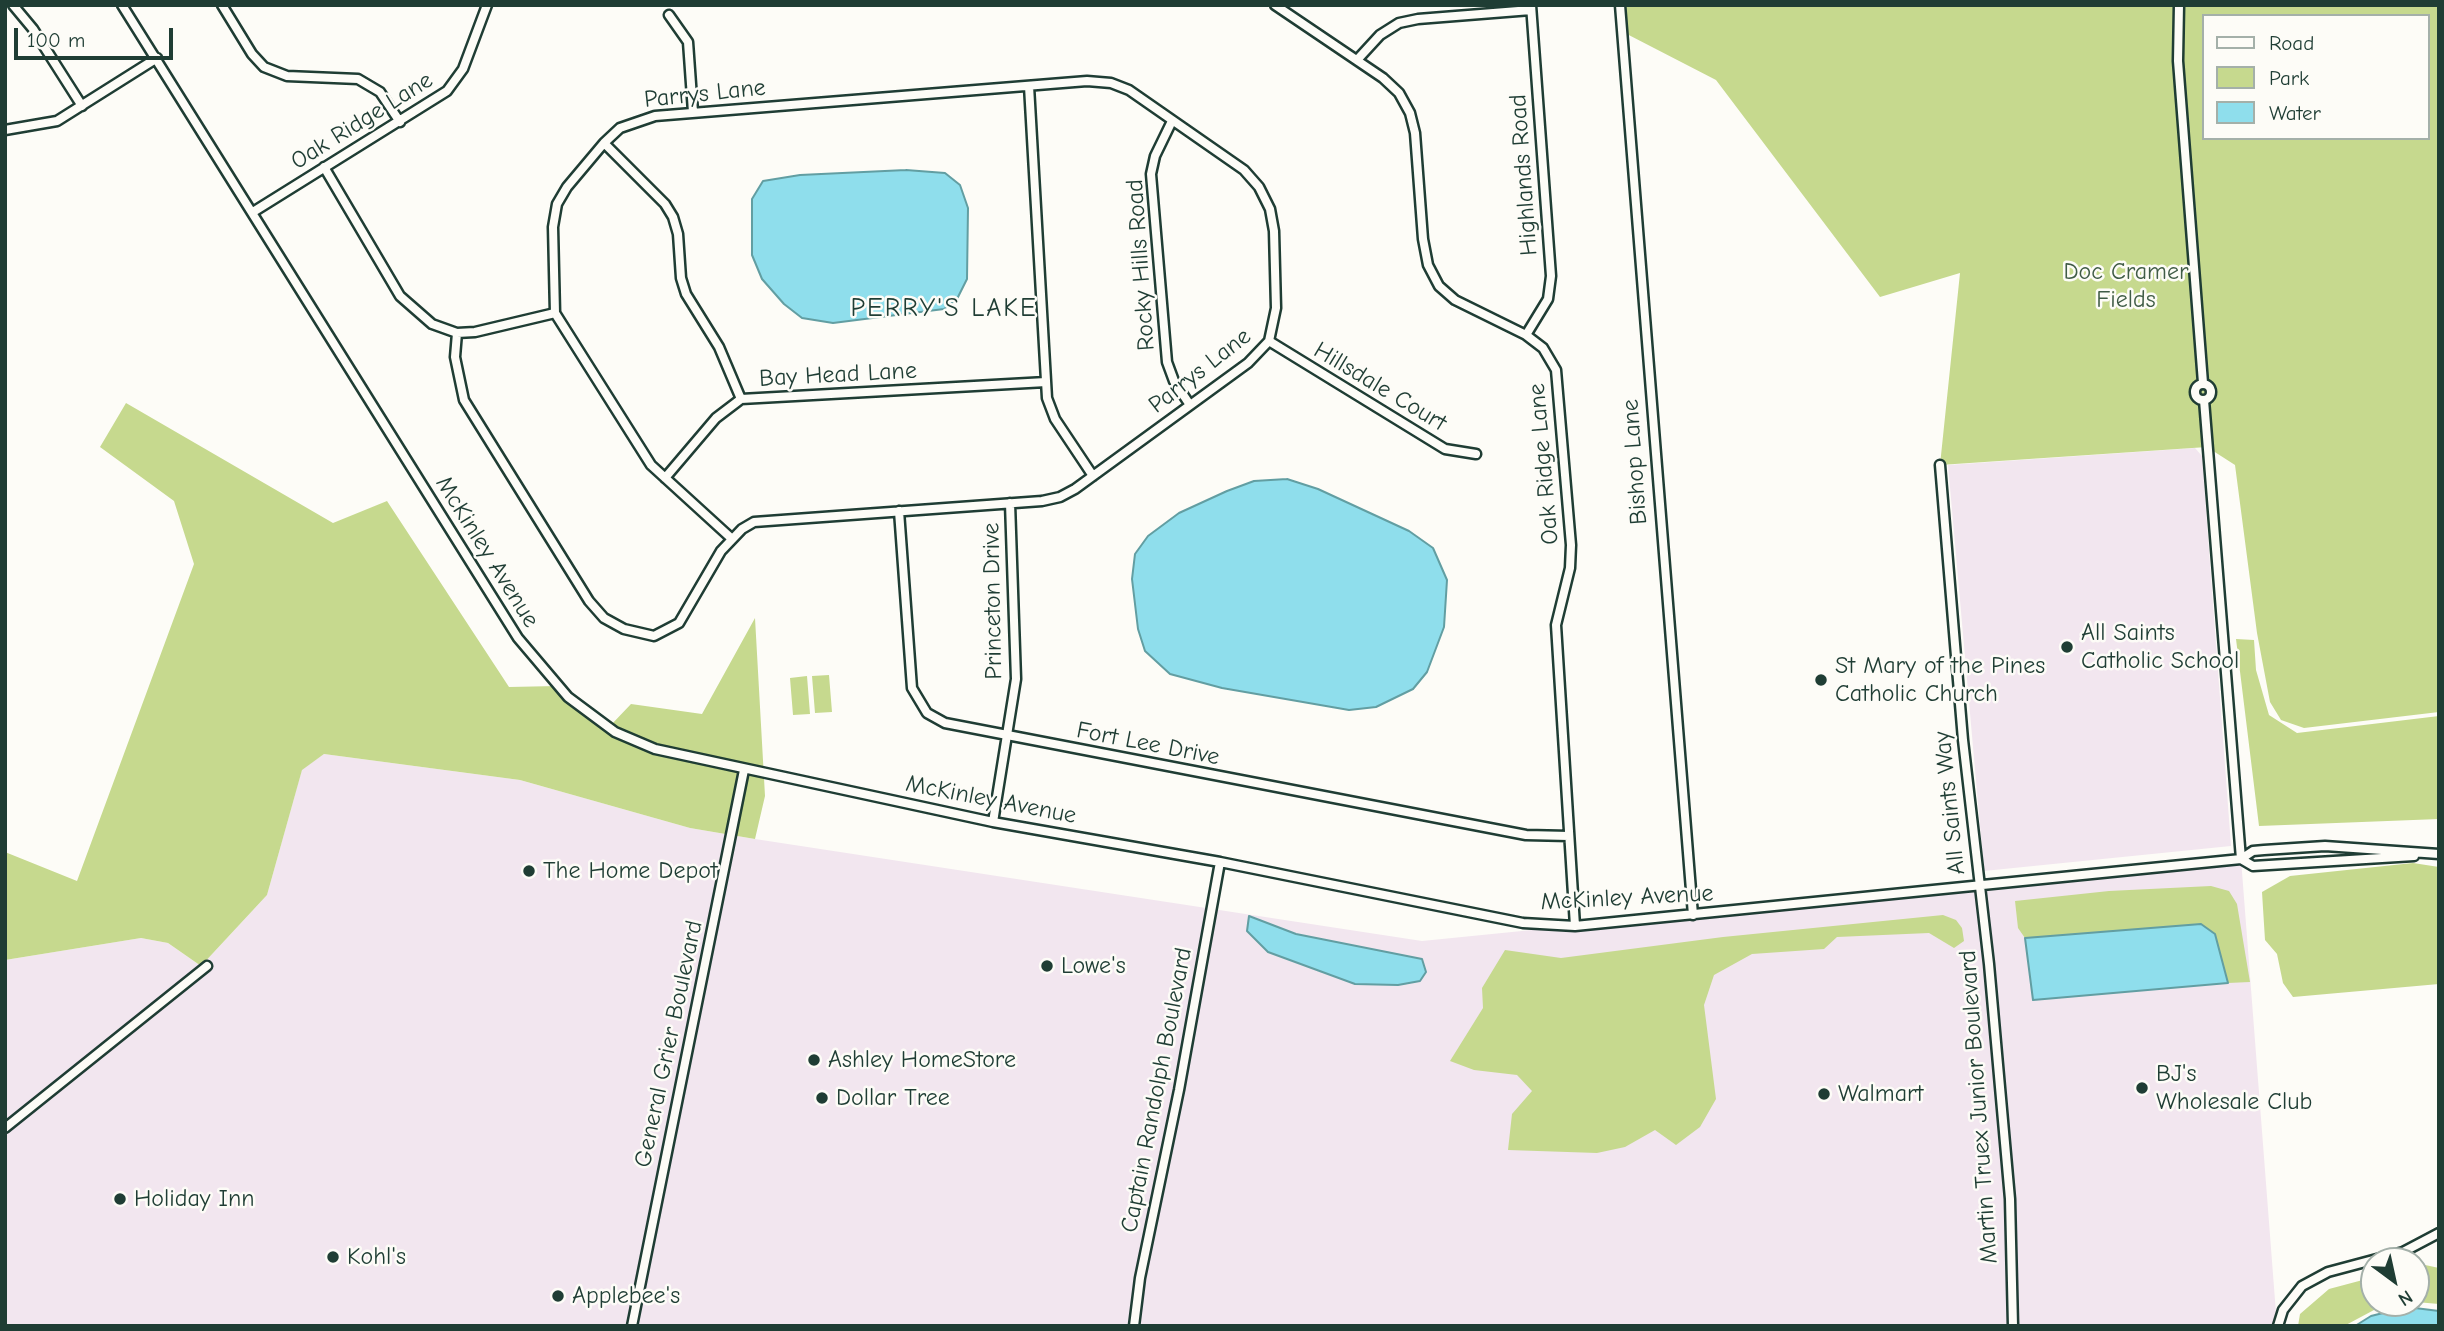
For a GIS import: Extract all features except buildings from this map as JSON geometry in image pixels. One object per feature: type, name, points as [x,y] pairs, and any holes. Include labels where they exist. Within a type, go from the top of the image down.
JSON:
[{"type":"street","points":[[13,5],[33,29],[82,106]]},
{"type":"street","name":"McKinley Avenue","points":[[122,5],[518,638],[548,677],[587,712],[636,742],[672,755],[993,822],[1220,862],[1523,923],[1575,926],[1693,915],[2241,859],[2253,851],[2325,846],[2439,855]]},
{"type":"street","points":[[222,5],[252,54],[264,67],[287,76],[358,79],[380,92],[400,122]]},
{"type":"street","name":"Oak Ridge Lane","points":[[253,212],[400,122],[452,86],[467,59],[487,5]]},
{"type":"street","name":"Oak Ridge Lane","points":[[1275,5],[1357,60],[1399,93],[1410,113],[1415,133],[1423,239],[1428,265],[1439,286],[1455,300],[1526,335],[1550,359],[1556,370],[1571,545],[1570,568],[1556,625],[1575,926]]},
{"type":"street","name":"Bishop Lane","points":[[1620,5],[1693,915]]},
{"type":"street","points":[[2179,5],[2178,61],[2203,383],[2196,387],[2195,394],[2204,400],[2241,859]]},
{"type":"street","points":[[1357,60],[1380,35],[1399,23],[1531,8]]},
{"type":"street","name":"Highlands Road","points":[[1526,335],[1548,299],[1551,276],[1531,8]]},
{"type":"street","points":[[669,15],[688,42],[693,112]]},
{"type":"street","points":[[5,130],[57,121],[157,58]]},
{"type":"street","name":"Parrys Lane","points":[[457,333],[455,358],[464,400],[589,601],[604,618],[637,634],[654,636],[668,631],[687,612],[721,551],[731,538],[754,522],[1060,497],[1093,475],[1248,363],[1269,341],[1276,308],[1270,209],[1259,187],[1244,170],[1129,90],[1111,83],[1087,81],[693,112],[640,119],[620,128],[604,143],[567,187],[557,204],[553,227],[555,313]]},
{"type":"street","points":[[1029,86],[1047,398],[1055,419],[1093,475]]},
{"type":"street","name":"Rocky Hills Road","points":[[1172,121],[1155,156],[1151,174],[1167,362],[1174,381],[1190,405]]},
{"type":"street","points":[[604,143],[665,204],[673,217],[678,234],[681,278],[686,294],[719,347],[741,400]]},
{"type":"street","points":[[324,167],[401,296],[432,324],[457,333],[475,332],[555,313],[651,465],[731,538]]},
{"type":"street","name":"Hillsdale Court","points":[[1269,341],[1445,449],[1476,454]]},
{"type":"street","name":"Bay Head Lane","points":[[665,478],[716,418],[741,400],[1046,382]]},
{"type":"street","name":"All Saints Way","points":[[1940,466],[1978,885]]},
{"type":"street","name":"Princeton Drive","points":[[993,822],[1017,655],[1010,503]]},
{"type":"street","name":"Fort Lee Drive","points":[[899,511],[912,688],[927,713],[945,723],[1526,835],[1569,836]]},
{"type":"street","name":"General Grier Boulevard","points":[[632,1326],[744,771]]},
{"type":"street","name":"McKinley Avenue","points":[[2241,859],[2253,866],[2439,855]]},
{"type":"street","name":"Captain Randolph Boulevard","points":[[1134,1326],[1140,1278],[1179,1090],[1220,862]]},
{"type":"street","name":"Martin Truex Junior Boulevard","points":[[1978,885],[1989,964],[2009,1186],[2013,1326]]},
{"type":"street","points":[[5,1128],[207,966]]},
{"type":"street","points":[[2278,1326],[2283,1310],[2302,1286],[2328,1272],[2403,1252],[2438,1235]]},
{"type":"shaded area","points":[[2195,448],[2202,456],[2231,846],[1984,871],[1948,465]]},
{"type":"shaded area","points":[[324,754],[520,780],[690,828],[1422,941],[2241,859],[2277,1326],[5,1326],[5,1128],[167,993],[5,1120],[5,960],[141,938],[168,943],[201,966],[267,895],[302,769]]},
{"type":"green space","name":"Doc Cramer Fields","points":[[1621,5],[2439,5],[2439,712],[2304,728],[2281,720],[2270,702],[2257,633],[2235,465],[2207,447],[1940,465],[1960,273],[1880,297],[1716,80],[1621,31]]},
{"type":"green space","points":[[126,403],[333,523],[387,501],[509,687],[557,686],[610,726],[631,704],[702,714],[755,618],[765,796],[755,839],[690,828],[520,780],[324,754],[302,770],[267,895],[201,966],[168,943],[141,938],[5,960],[5,852],[77,881],[194,564],[174,501],[100,447]]},
{"type":"green space","points":[[2236,639],[2254,640],[2256,670],[2269,715],[2297,733],[2439,716],[2439,819],[2259,826]]},
{"type":"green space","points":[[829,675],[832,712],[815,713],[812,676]]},
{"type":"green space","points":[[807,676],[810,714],[793,715],[790,678]]},
{"type":"green space","points":[[2413,863],[2439,867],[2439,984],[2293,997],[2283,983],[2277,954],[2265,940],[2262,892],[2290,876]]},
{"type":"green space","points":[[2211,886],[2229,891],[2237,904],[2250,982],[2228,983],[2215,934],[2201,925],[2025,938],[2018,928],[2015,901],[2109,891]]},
{"type":"green space","points":[[1943,915],[1956,920],[1962,928],[1964,941],[1954,948],[1929,933],[1837,937],[1824,949],[1752,954],[1714,975],[1704,1005],[1716,1099],[1700,1127],[1676,1145],[1655,1130],[1625,1147],[1597,1153],[1508,1150],[1512,1114],[1532,1091],[1517,1075],[1474,1070],[1450,1061],[1483,1008],[1482,988],[1505,950],[1561,958],[1723,937]]},
{"type":"green space","points":[[2430,1266],[2439,1268],[2439,1304],[2430,1303]]},
{"type":"green space","points":[[2360,1281],[2361,1317],[2344,1326],[2298,1326],[2300,1314],[2329,1289]]},
{"type":"water","points":[[906,170],[945,173],[960,185],[968,208],[967,279],[957,299],[944,309],[833,323],[802,318],[784,304],[762,279],[752,255],[752,199],[763,181],[800,175]]},
{"type":"water","points":[[1287,479],[1318,489],[1409,531],[1433,548],[1447,580],[1444,627],[1427,672],[1413,689],[1376,707],[1349,710],[1222,688],[1170,674],[1145,651],[1138,629],[1132,579],[1135,554],[1148,536],[1179,513],[1227,491],[1254,481]]},
{"type":"water","points":[[1249,916],[1296,934],[1422,959],[1426,972],[1420,981],[1398,985],[1355,984],[1268,952],[1247,931]]},
{"type":"water","points":[[2201,924],[2215,934],[2228,983],[2033,1000],[2025,938]]},
{"type":"water","points":[[2430,1310],[2439,1311],[2439,1326],[2355,1326],[2369,1317],[2430,1317]]},
{"type":"place","name":"All Saints Catholic School","points":[[2067,647]]},
{"type":"place","name":"St Mary of the Pines Catholic Church","points":[[1821,680]]},
{"type":"place","name":"The Home Depot","points":[[529,871]]},
{"type":"place","name":"Lowe's","points":[[1047,966]]},
{"type":"place","name":"Ashley HomeStore","points":[[814,1060]]},
{"type":"place","name":"BJ's Wholesale Club","points":[[2142,1088]]},
{"type":"place","name":"Walmart","points":[[1824,1094]]},
{"type":"place","name":"Dollar Tree","points":[[822,1098]]},
{"type":"place","name":"Holiday Inn","points":[[120,1199]]},
{"type":"place","name":"Kohl's","points":[[333,1257]]},
{"type":"place","name":"Applebee's","points":[[558,1296]]},
{"type":"district","name":"PERRY'S LAKE","points":[[944,309]]}]
